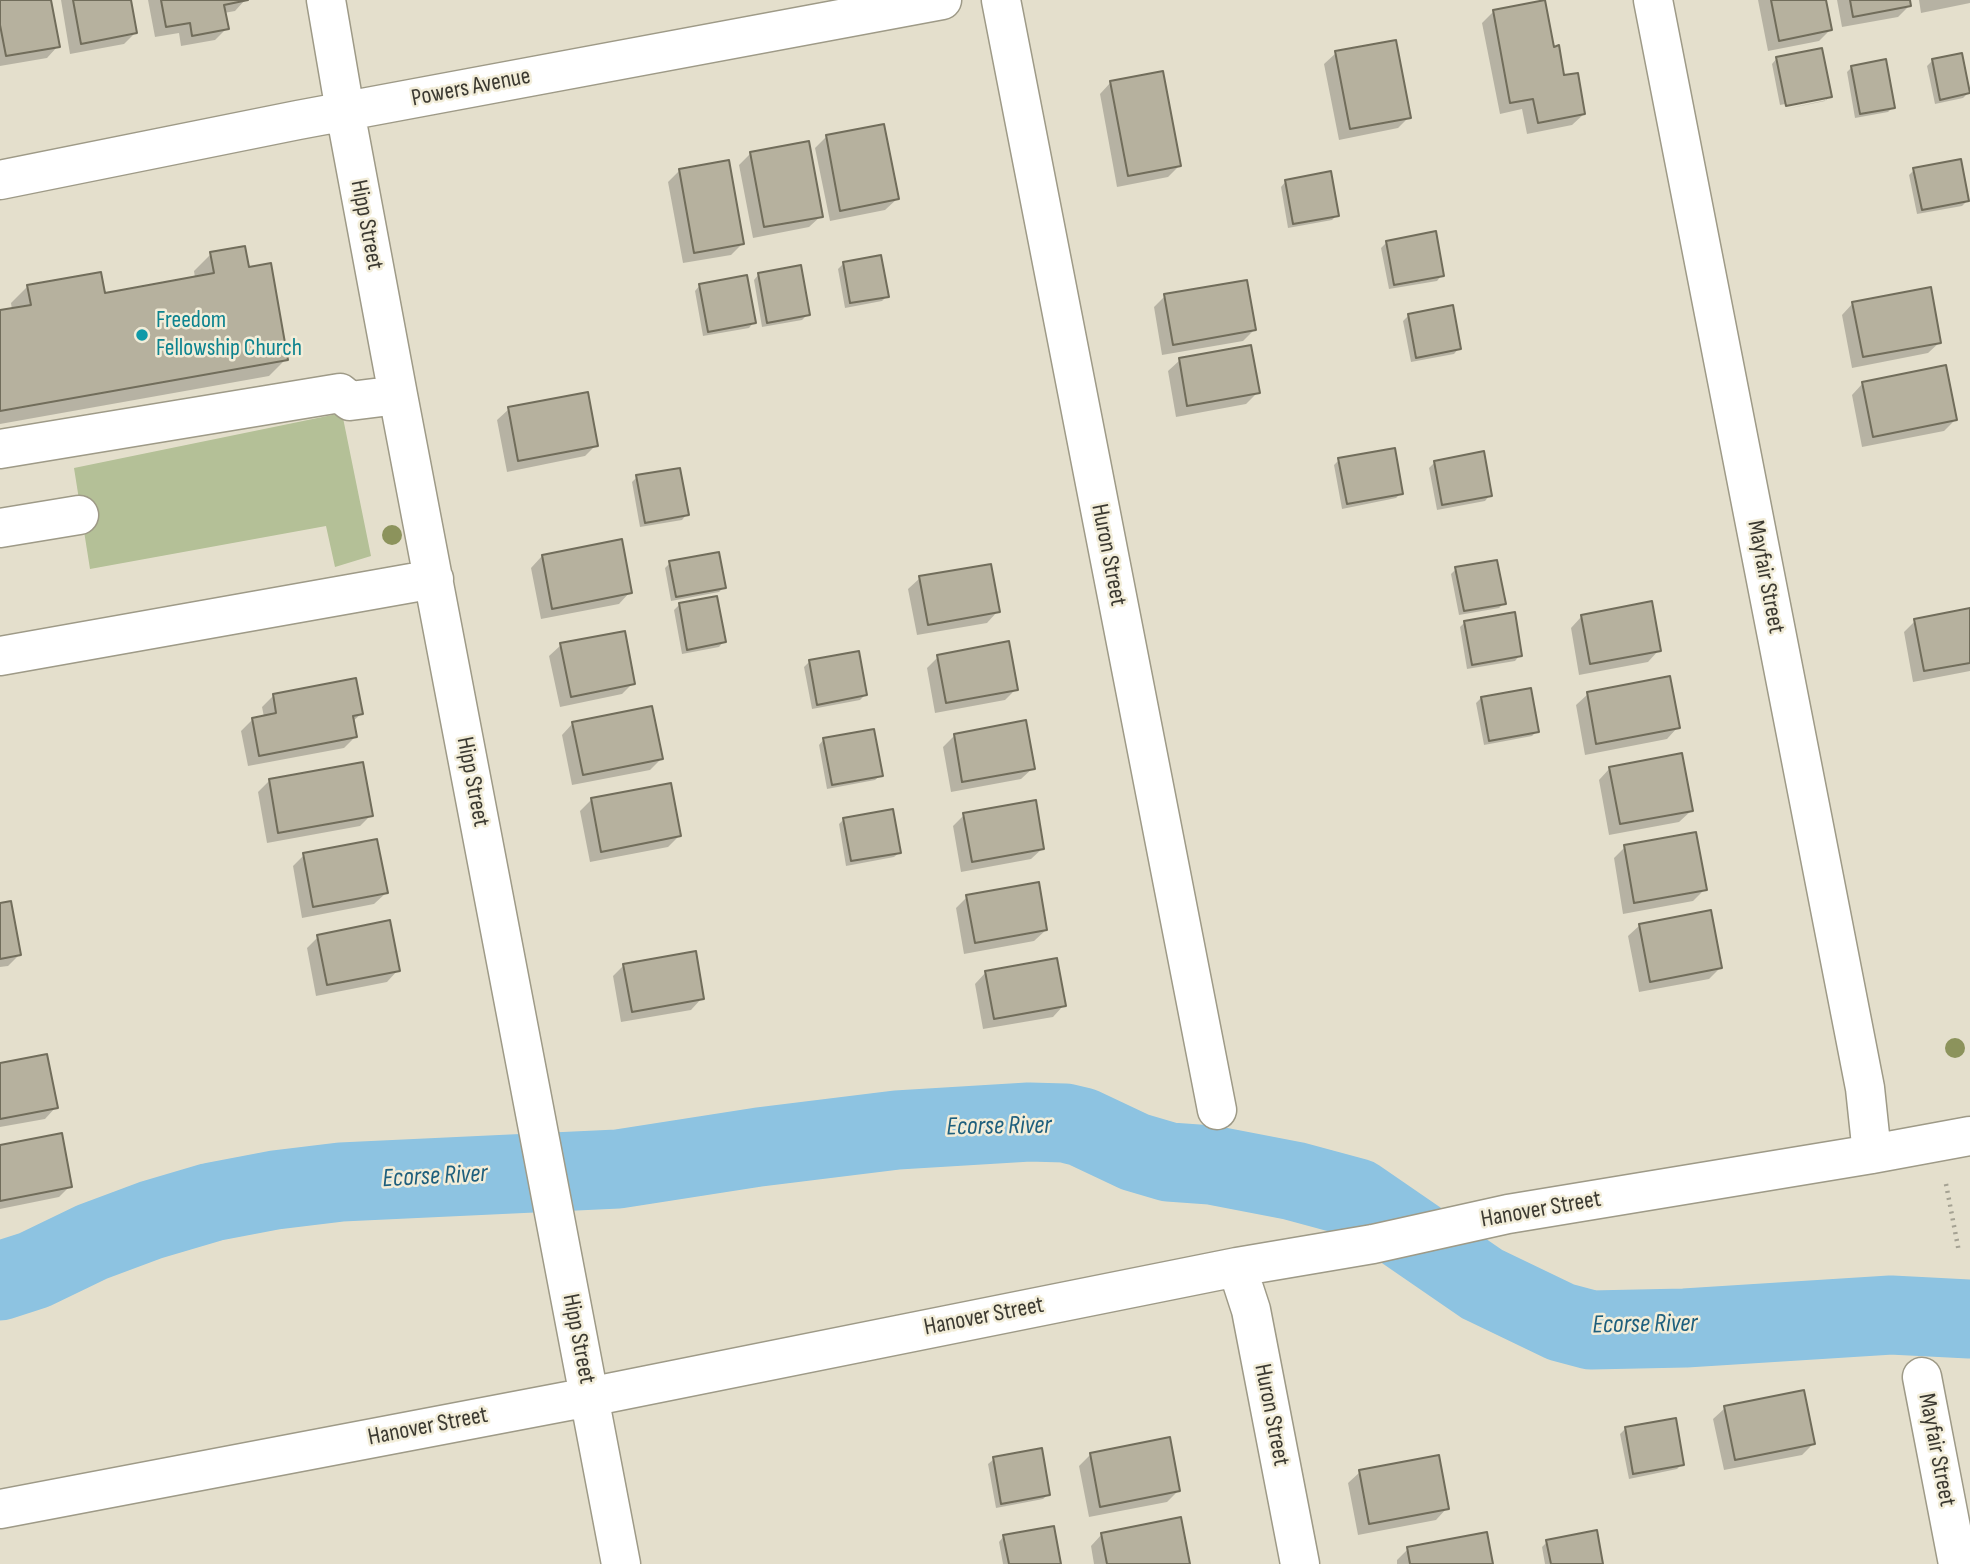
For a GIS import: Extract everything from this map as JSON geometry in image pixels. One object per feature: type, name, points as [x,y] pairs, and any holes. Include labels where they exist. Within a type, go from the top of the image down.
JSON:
[{"type":"street","name":"Hipp Street","points":[[326,0],[398,395],[621,1564]]},
{"type":"street","name":"Powers Avenue","points":[[0,180],[345,111],[942,0]]},
{"type":"street","name":"Huron Street","points":[[1001,0],[1217,1110]]},
{"type":"street","name":"Mayfair Street","points":[[1653,0],[1865,1088],[1872,1154]]},
{"type":"street","points":[[0,449],[340,393],[350,401],[398,395]]},
{"type":"street","points":[[0,528],[79,515]]},
{"type":"street","points":[[0,656],[434,579]]},
{"type":"street","name":"Hanover Street","points":[[0,1509],[589,1397],[1237,1266],[1373,1244],[1507,1214],[1970,1136]]},
{"type":"street","name":"Huron Street","points":[[1237,1266],[1251,1310],[1300,1564]]},
{"type":"street","name":"Mayfair Street","points":[[1922,1377],[1958,1564]]},
{"type":"path","points":[[1945,1180],[1959,1252]]},
{"type":"green space","points":[[342,413],[371,556],[335,567],[326,526],[90,569],[74,468]]},
{"type":"building","points":[[0,0],[51,0],[60,47],[6,56],[0,25]]},
{"type":"building","points":[[73,0],[131,0],[137,33],[81,44]]},
{"type":"building","points":[[161,0],[248,0],[224,5],[229,29],[192,36],[190,23],[166,27]]},
{"type":"building","points":[[1545,0],[1554,47],[1559,45],[1564,75],[1578,73],[1585,114],[1538,123],[1533,99],[1510,103],[1493,10]]},
{"type":"building","points":[[1771,0],[1826,0],[1832,30],[1779,41]]},
{"type":"building","points":[[1850,0],[1910,0],[1911,6],[1853,17]]},
{"type":"building","points":[[1396,40],[1411,118],[1350,129],[1335,51]]},
{"type":"building","points":[[1822,48],[1832,97],[1786,106],[1776,57]]},
{"type":"building","points":[[1962,53],[1970,93],[1940,100],[1932,59]]},
{"type":"building","points":[[1886,59],[1895,108],[1860,114],[1851,66]]},
{"type":"building","points":[[1163,71],[1181,166],[1128,176],[1110,81]]},
{"type":"building","points":[[884,124],[899,199],[840,211],[826,135]]},
{"type":"building","points":[[809,141],[823,217],[764,227],[750,152]]},
{"type":"building","points":[[1961,159],[1969,201],[1922,210],[1913,168]]},
{"type":"building","points":[[729,160],[744,244],[694,253],[679,169]]},
{"type":"building","points":[[1331,171],[1339,216],[1293,224],[1285,180]]},
{"type":"building","points":[[1436,231],[1444,276],[1394,285],[1386,241]]},
{"type":"building","name":"Freedom Fellowship Church","points":[[245,246],[249,267],[271,263],[288,360],[0,411],[0,310],[31,305],[27,285],[101,272],[105,293],[214,273],[210,252]]},
{"type":"building","points":[[881,255],[889,297],[850,303],[843,262]]},
{"type":"building","points":[[801,265],[810,315],[767,323],[758,273]]},
{"type":"building","points":[[747,275],[756,323],[708,332],[699,284]]},
{"type":"building","points":[[1247,280],[1256,330],[1173,345],[1164,294]]},
{"type":"building","points":[[1931,287],[1941,343],[1863,357],[1852,302]]},
{"type":"building","points":[[1453,305],[1461,349],[1416,358],[1408,314]]},
{"type":"building","points":[[1251,345],[1260,393],[1187,406],[1179,358]]},
{"type":"building","points":[[1946,365],[1957,420],[1873,437],[1862,382]]},
{"type":"building","points":[[588,392],[598,446],[518,461],[508,407]]},
{"type":"building","points":[[1395,448],[1403,494],[1347,504],[1338,458]]},
{"type":"building","points":[[1484,451],[1492,496],[1442,505],[1434,461]]},
{"type":"building","points":[[680,468],[689,515],[645,523],[636,475]]},
{"type":"building","points":[[622,539],[632,593],[552,609],[542,555]]},
{"type":"building","points":[[719,552],[726,588],[676,597],[669,561]]},
{"type":"building","points":[[1497,560],[1506,604],[1464,611],[1455,567]]},
{"type":"building","points":[[991,564],[1000,612],[928,625],[919,576]]},
{"type":"building","points":[[717,596],[726,642],[687,650],[679,603]]},
{"type":"building","points":[[1652,601],[1661,651],[1590,664],[1581,615]]},
{"type":"building","points":[[1970,608],[1970,663],[1924,671],[1914,619]]},
{"type":"building","points":[[1515,612],[1522,656],[1472,665],[1464,621]]},
{"type":"building","points":[[625,631],[635,684],[571,697],[560,643]]},
{"type":"building","points":[[1009,641],[1018,690],[946,703],[937,655]]},
{"type":"building","points":[[859,651],[867,695],[817,705],[809,660]]},
{"type":"building","points":[[1670,676],[1680,728],[1596,744],[1587,692]]},
{"type":"building","points":[[356,678],[363,714],[353,716],[357,737],[259,756],[252,718],[276,713],[273,694]]},
{"type":"building","points":[[1531,688],[1539,732],[1489,741],[1481,697]]},
{"type":"building","points":[[652,706],[663,759],[583,775],[572,722]]},
{"type":"building","points":[[1026,720],[1035,769],[962,782],[954,734]]},
{"type":"building","points":[[874,729],[883,776],[832,785],[823,738]]},
{"type":"building","points":[[1682,753],[1693,811],[1620,824],[1609,767]]},
{"type":"building","points":[[363,762],[373,816],[278,833],[269,779]]},
{"type":"building","points":[[671,783],[681,836],[601,852],[591,798]]},
{"type":"building","points":[[1036,800],[1044,849],[972,862],[963,813]]},
{"type":"building","points":[[893,809],[901,853],[851,861],[843,818]]},
{"type":"building","points":[[1696,832],[1707,890],[1634,903],[1624,845]]},
{"type":"building","points":[[377,839],[388,893],[313,907],[303,853]]},
{"type":"building","points":[[1039,882],[1047,930],[975,943],[966,895]]},
{"type":"building","points":[[11,901],[21,955],[0,959],[0,903]]},
{"type":"building","points":[[1711,910],[1722,968],[1650,982],[1639,924]]},
{"type":"building","points":[[390,920],[400,971],[327,985],[317,935]]},
{"type":"building","points":[[696,951],[704,999],[632,1012],[623,964]]},
{"type":"building","points":[[1057,958],[1066,1006],[994,1019],[985,971]]},
{"type":"building","points":[[47,1054],[58,1108],[0,1119],[0,1063]]},
{"type":"building","points":[[62,1133],[72,1187],[0,1201],[0,1145]]},
{"type":"building","points":[[1804,1390],[1815,1444],[1735,1460],[1724,1406]]},
{"type":"building","points":[[1676,1418],[1684,1465],[1633,1474],[1625,1427]]},
{"type":"building","points":[[1170,1437],[1180,1491],[1100,1507],[1090,1453]]},
{"type":"building","points":[[1042,1448],[1050,1495],[1001,1504],[993,1457]]},
{"type":"building","points":[[1439,1455],[1449,1509],[1369,1524],[1359,1470]]},
{"type":"building","points":[[1181,1517],[1190,1564],[1107,1564],[1101,1533]]},
{"type":"building","points":[[1054,1526],[1061,1564],[1009,1564],[1003,1535]]},
{"type":"building","points":[[1597,1530],[1603,1564],[1551,1564],[1546,1540]]},
{"type":"building","points":[[1487,1532],[1493,1564],[1410,1564],[1407,1547]]},
{"type":"waterway","name":"Ecorse River","points":[[0,1281],[34,1270],[92,1242],[151,1220],[212,1202],[275,1190],[341,1182],[618,1169],[759,1147],[897,1130],[1029,1122],[1065,1123],[1082,1127],[1135,1152],[1169,1162],[1211,1165],[1294,1181],[1357,1198],[1482,1284],[1561,1322],[1591,1330],[1685,1328],[1891,1315],[1970,1319]]},
{"type":"place","name":"Freedom Fellowship Church","points":[[142,335]]}]
